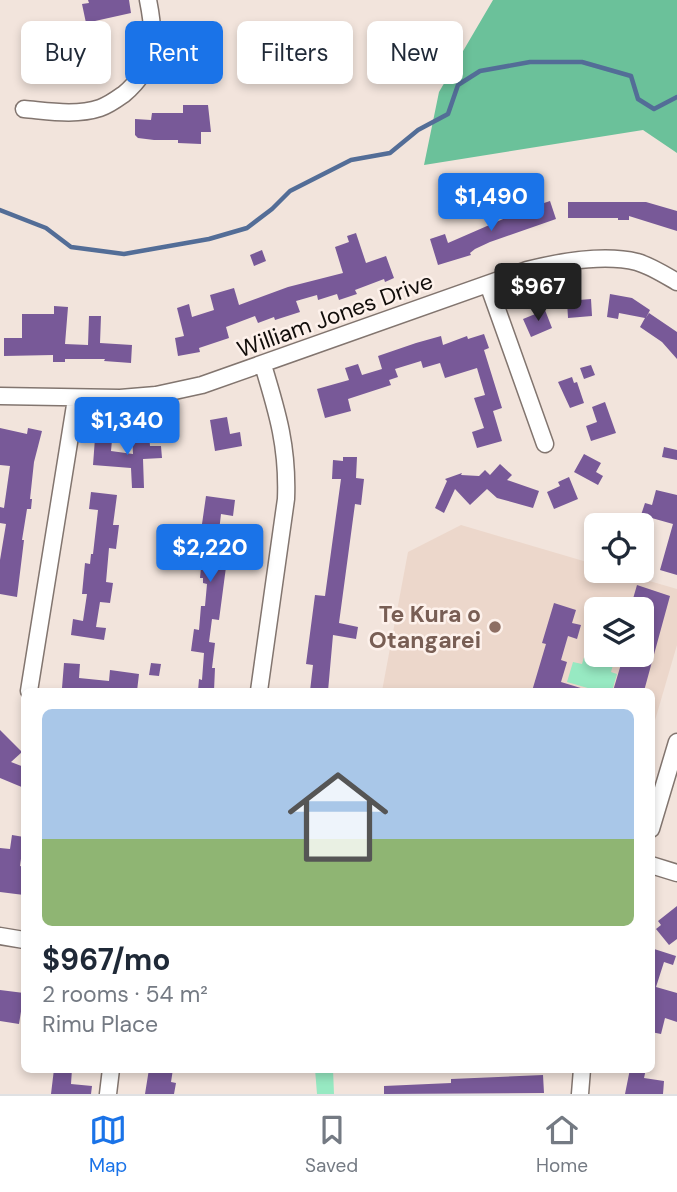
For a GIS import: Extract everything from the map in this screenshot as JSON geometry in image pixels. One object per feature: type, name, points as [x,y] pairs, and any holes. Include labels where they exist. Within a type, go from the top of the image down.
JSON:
[{"type":"street","points":[[24,109],[64,112],[102,108],[132,87],[145,73],[152,48],[148,0]]},
{"type":"street","name":"William Jones Drive","points":[[0,396],[76,399],[156,395],[202,385],[488,284],[558,263],[615,260],[638,262],[677,282]]},
{"type":"street","points":[[488,284],[545,444]]},
{"type":"street","points":[[259,688],[286,499],[287,470],[284,441],[263,365]]},
{"type":"street","points":[[30,688],[76,399]]},
{"type":"street","points":[[655,816],[677,741]]},
{"type":"street","points":[[655,866],[677,873]]},
{"type":"street","points":[[0,936],[21,940]]},
{"type":"street","points":[[108,1094],[111,1073]]},
{"type":"street","points":[[580,1094],[582,1073]]},
{"type":"shaded area","name":"Te Kura o Otangarei","points":[[461,525],[584,561],[584,583],[654,582],[677,589],[677,645],[655,720],[655,688],[383,688],[408,552]]},
{"type":"green space","points":[[493,0],[677,0],[677,153],[643,130],[424,165],[439,92],[444,84],[463,84],[463,51]]},
{"type":"green space","points":[[584,657],[584,667],[612,667],[611,672],[617,674],[613,688],[588,688],[567,682],[573,662],[582,664]]},
{"type":"green space","points":[[315,1073],[333,1073],[334,1094],[317,1094]]},
{"type":"building","points":[[88,0],[129,0],[131,13],[86,21],[82,4],[89,3]]},
{"type":"building","points":[[183,105],[208,105],[211,132],[201,132],[201,144],[138,138],[135,135],[135,119],[151,120],[152,113],[183,113]]},
{"type":"building","points":[[550,201],[556,219],[490,242],[475,249],[471,255],[438,265],[430,239],[445,234],[448,243]]},
{"type":"building","points":[[568,202],[646,202],[677,211],[677,231],[629,216],[629,220],[568,218]]},
{"type":"building","points":[[356,233],[366,263],[386,256],[394,278],[355,290],[357,294],[339,300],[337,294],[318,300],[317,295],[296,301],[300,312],[258,323],[255,316],[226,327],[229,338],[199,348],[200,352],[178,356],[175,338],[184,336],[177,308],[189,304],[192,317],[214,310],[210,295],[234,288],[239,305],[288,287],[343,273],[335,247],[349,242],[347,236]]},
{"type":"building","points":[[262,250],[266,261],[254,266],[250,255]]},
{"type":"building","points":[[610,294],[632,298],[650,310],[646,318],[649,313],[677,332],[677,359],[662,342],[640,327],[645,318],[619,313],[618,319],[607,317]]},
{"type":"building","points":[[591,299],[592,316],[568,318],[567,301]]},
{"type":"building","points":[[54,306],[68,307],[65,344],[88,345],[89,316],[101,316],[100,343],[132,345],[131,363],[104,361],[105,359],[65,359],[65,362],[53,362],[53,355],[4,356],[4,338],[22,338],[22,314],[54,314]]},
{"type":"building","points":[[545,310],[552,328],[531,337],[523,319]]},
{"type":"building","points":[[484,334],[489,348],[484,350],[502,408],[493,411],[502,441],[477,448],[472,432],[484,428],[474,398],[485,395],[477,368],[445,378],[440,363],[423,368],[421,361],[395,369],[398,377],[389,380],[391,385],[348,399],[351,411],[325,418],[317,389],[349,380],[345,368],[358,364],[362,375],[382,369],[378,356],[416,343],[441,336],[443,345],[467,336],[468,339]]},
{"type":"building","points":[[591,365],[595,375],[584,379],[580,368]]},
{"type":"building","points":[[572,377],[574,383],[577,382],[584,403],[570,408],[558,382]]},
{"type":"building","points":[[605,402],[616,433],[591,441],[586,426],[597,422],[592,407]]},
{"type":"building","points":[[227,417],[230,434],[240,432],[242,446],[215,451],[210,420]]},
{"type":"building","points":[[0,428],[27,434],[28,428],[42,431],[34,462],[31,509],[27,509],[22,540],[17,597],[0,594],[0,560],[6,524],[0,523],[0,507],[4,508],[10,466],[0,465]]},
{"type":"building","points":[[149,434],[150,446],[161,446],[162,458],[143,459],[144,488],[132,488],[131,468],[93,465],[95,438],[112,440],[111,451],[133,454],[132,435]]},
{"type":"building","points":[[664,447],[677,450],[677,460],[662,457]]},
{"type":"building","points":[[584,454],[601,463],[596,472],[603,476],[598,485],[574,472]]},
{"type":"building","points":[[343,457],[357,457],[356,478],[364,479],[361,505],[355,504],[339,623],[358,627],[356,639],[333,635],[328,688],[310,688],[313,665],[306,664],[315,595],[325,596],[341,479],[332,479],[333,460],[343,461]]},
{"type":"building","points":[[500,464],[512,475],[507,480],[539,491],[533,508],[497,498],[487,489],[470,505],[455,489],[444,513],[435,508],[447,481],[445,479],[462,473],[461,475],[479,476],[485,470],[490,475]]},
{"type":"building","points":[[569,477],[578,499],[554,509],[547,492],[560,486],[558,482]]},
{"type":"building","points":[[656,490],[677,495],[677,575],[660,570],[673,524],[654,519],[654,513],[642,513],[645,503],[652,505]]},
{"type":"building","points":[[91,492],[117,495],[113,525],[119,525],[116,549],[109,548],[106,582],[113,583],[110,603],[100,602],[96,627],[106,628],[104,640],[71,635],[73,619],[83,621],[87,594],[82,594],[85,563],[90,564],[93,554],[98,510],[89,509]]},
{"type":"building","points":[[206,496],[235,500],[233,516],[221,514],[215,566],[226,567],[219,620],[212,619],[209,642],[215,643],[212,668],[215,668],[214,688],[198,688],[199,679],[202,680],[204,653],[191,651],[194,629],[199,630],[201,606],[205,606],[207,584],[200,578],[201,567],[196,566]]},
{"type":"building","points":[[637,585],[670,596],[654,654],[654,597],[634,597]]},
{"type":"building","points":[[554,603],[576,610],[572,623],[581,625],[577,639],[568,636],[561,660],[567,662],[561,682],[581,688],[533,688],[546,644],[542,643]]},
{"type":"building","points":[[64,663],[80,664],[79,678],[109,681],[110,670],[139,674],[137,688],[62,688]]},
{"type":"building","points":[[151,663],[161,664],[159,676],[149,675]]},
{"type":"building","points":[[620,667],[651,667],[645,688],[614,688]]},
{"type":"building","points":[[0,730],[21,751],[11,762],[21,766],[21,787],[0,778]]},
{"type":"building","points":[[12,835],[21,836],[21,895],[0,892],[0,848],[10,849]]},
{"type":"building","points":[[677,906],[677,939],[669,945],[656,929],[661,925],[658,921]]},
{"type":"building","points":[[655,949],[676,956],[673,965],[664,962],[656,987],[677,993],[677,1022],[665,1018],[661,1034],[655,1033]]},
{"type":"building","points":[[0,990],[21,993],[19,1024],[0,1021]]},
{"type":"building","points":[[54,1073],[72,1073],[71,1084],[92,1086],[91,1094],[51,1094]]},
{"type":"building","points":[[148,1073],[172,1073],[171,1082],[176,1083],[174,1094],[145,1094]]},
{"type":"building","points":[[629,1073],[645,1073],[644,1078],[664,1081],[663,1094],[625,1094]]},
{"type":"building","points":[[543,1075],[544,1093],[384,1094],[384,1086],[451,1083],[451,1079]]},
{"type":"waterway","points":[[0,210],[46,228],[71,247],[124,254],[209,239],[247,228],[290,191],[351,160],[390,153],[418,130],[448,114],[458,85],[480,71],[530,62],[582,62],[631,76],[638,99],[654,109],[677,97]]},
{"type":"place","name":"Te Kura o Otangarei","points":[[495,627]]}]
